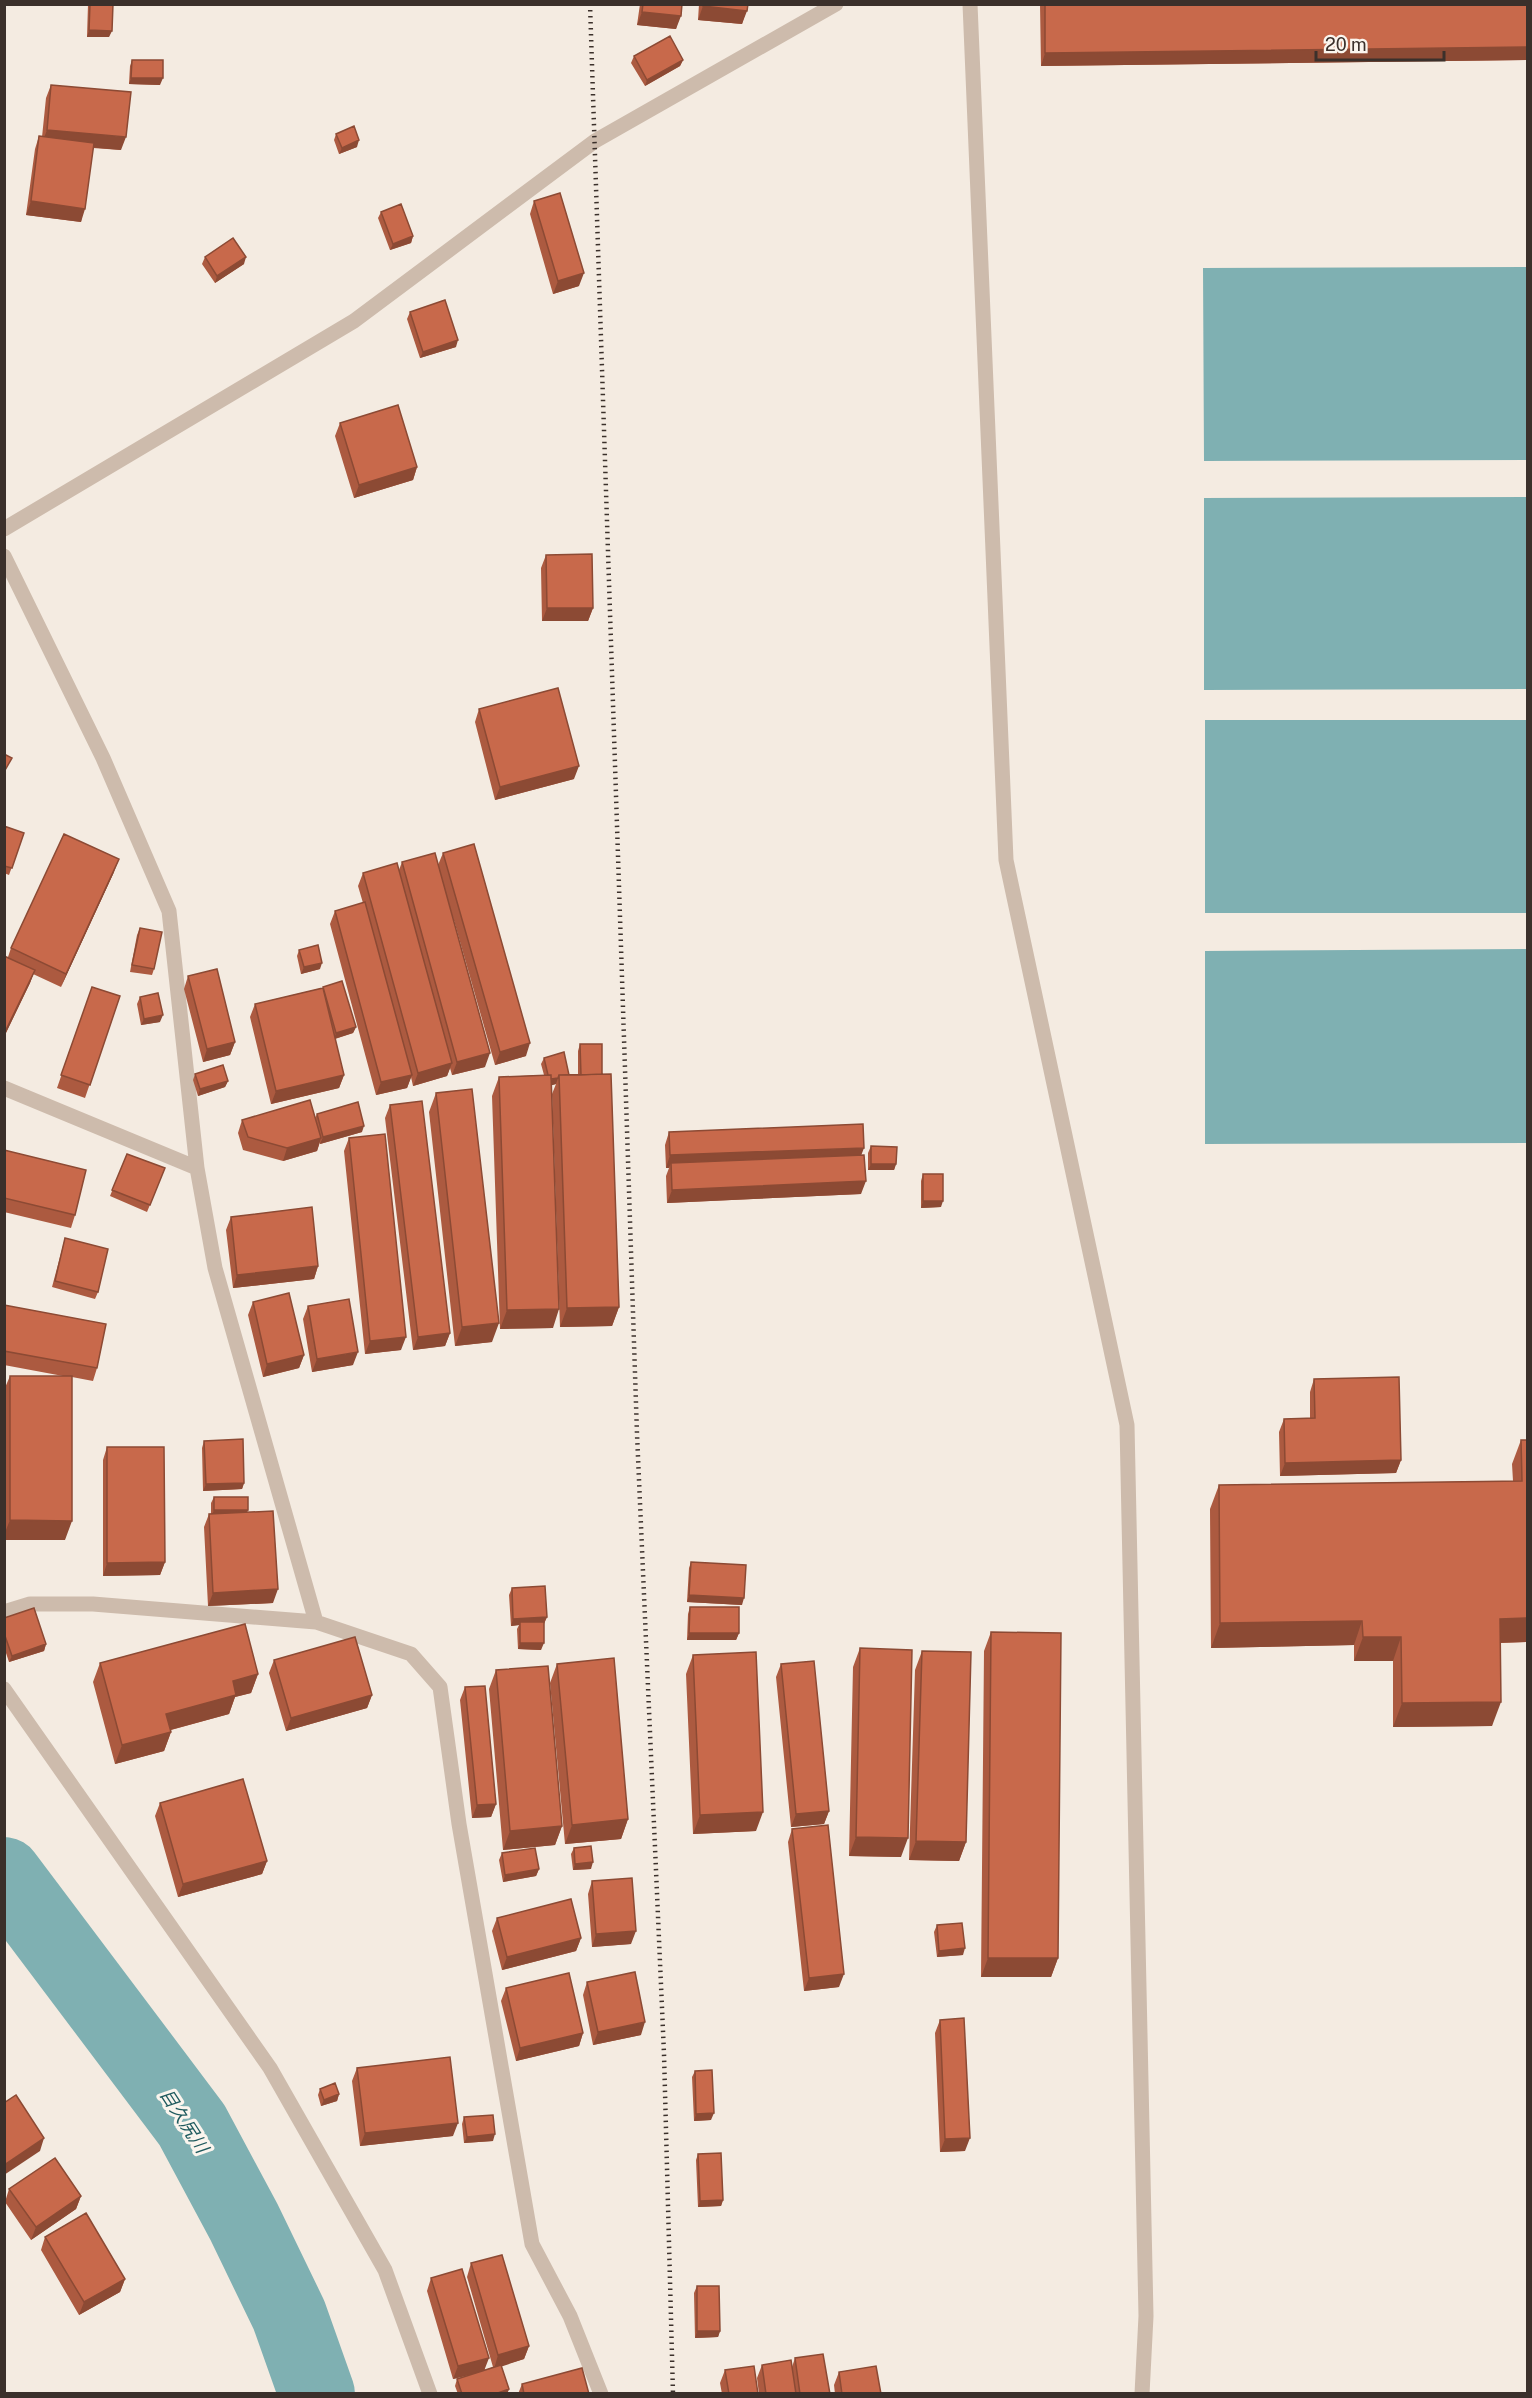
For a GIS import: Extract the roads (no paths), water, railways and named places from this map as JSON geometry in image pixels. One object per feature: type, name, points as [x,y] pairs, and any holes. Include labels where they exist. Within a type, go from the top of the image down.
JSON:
[{"type":"street","points":[[4,530],[354,321],[595,141],[836,4]]},
{"type":"street","points":[[970,4],[1006,860],[1127,1425],[1145,2304],[1142,2394]]},
{"type":"street","points":[[4,556],[103,758],[169,911],[196,1168],[215,1268],[316,1622]]},
{"type":"street","points":[[4,1088],[196,1168]]},
{"type":"street","points":[[4,1612],[30,1604],[93,1604],[316,1622],[411,1654],[440,1687],[459,1824],[532,2244],[570,2316],[601,2394]]},
{"type":"street","points":[[4,1689],[270,2068],[385,2270],[430,2394]]},
{"type":"water","points":[[1527,267],[1527,460],[1204,461],[1203,268]]},
{"type":"water","points":[[1527,497],[1527,689],[1204,690],[1204,498]]},
{"type":"water","points":[[1205,720],[1527,720],[1527,913],[1205,913]]},
{"type":"water","points":[[1527,949],[1527,1143],[1205,1144],[1205,951]]},
{"type":"waterway","name":"目久尻川","points":[[4,1875],[192,2125],[244,2222],[289,2315],[317,2394]]},
{"type":"railway","points":[[590,4],[637,1434],[664,2054],[673,2394]]}]
